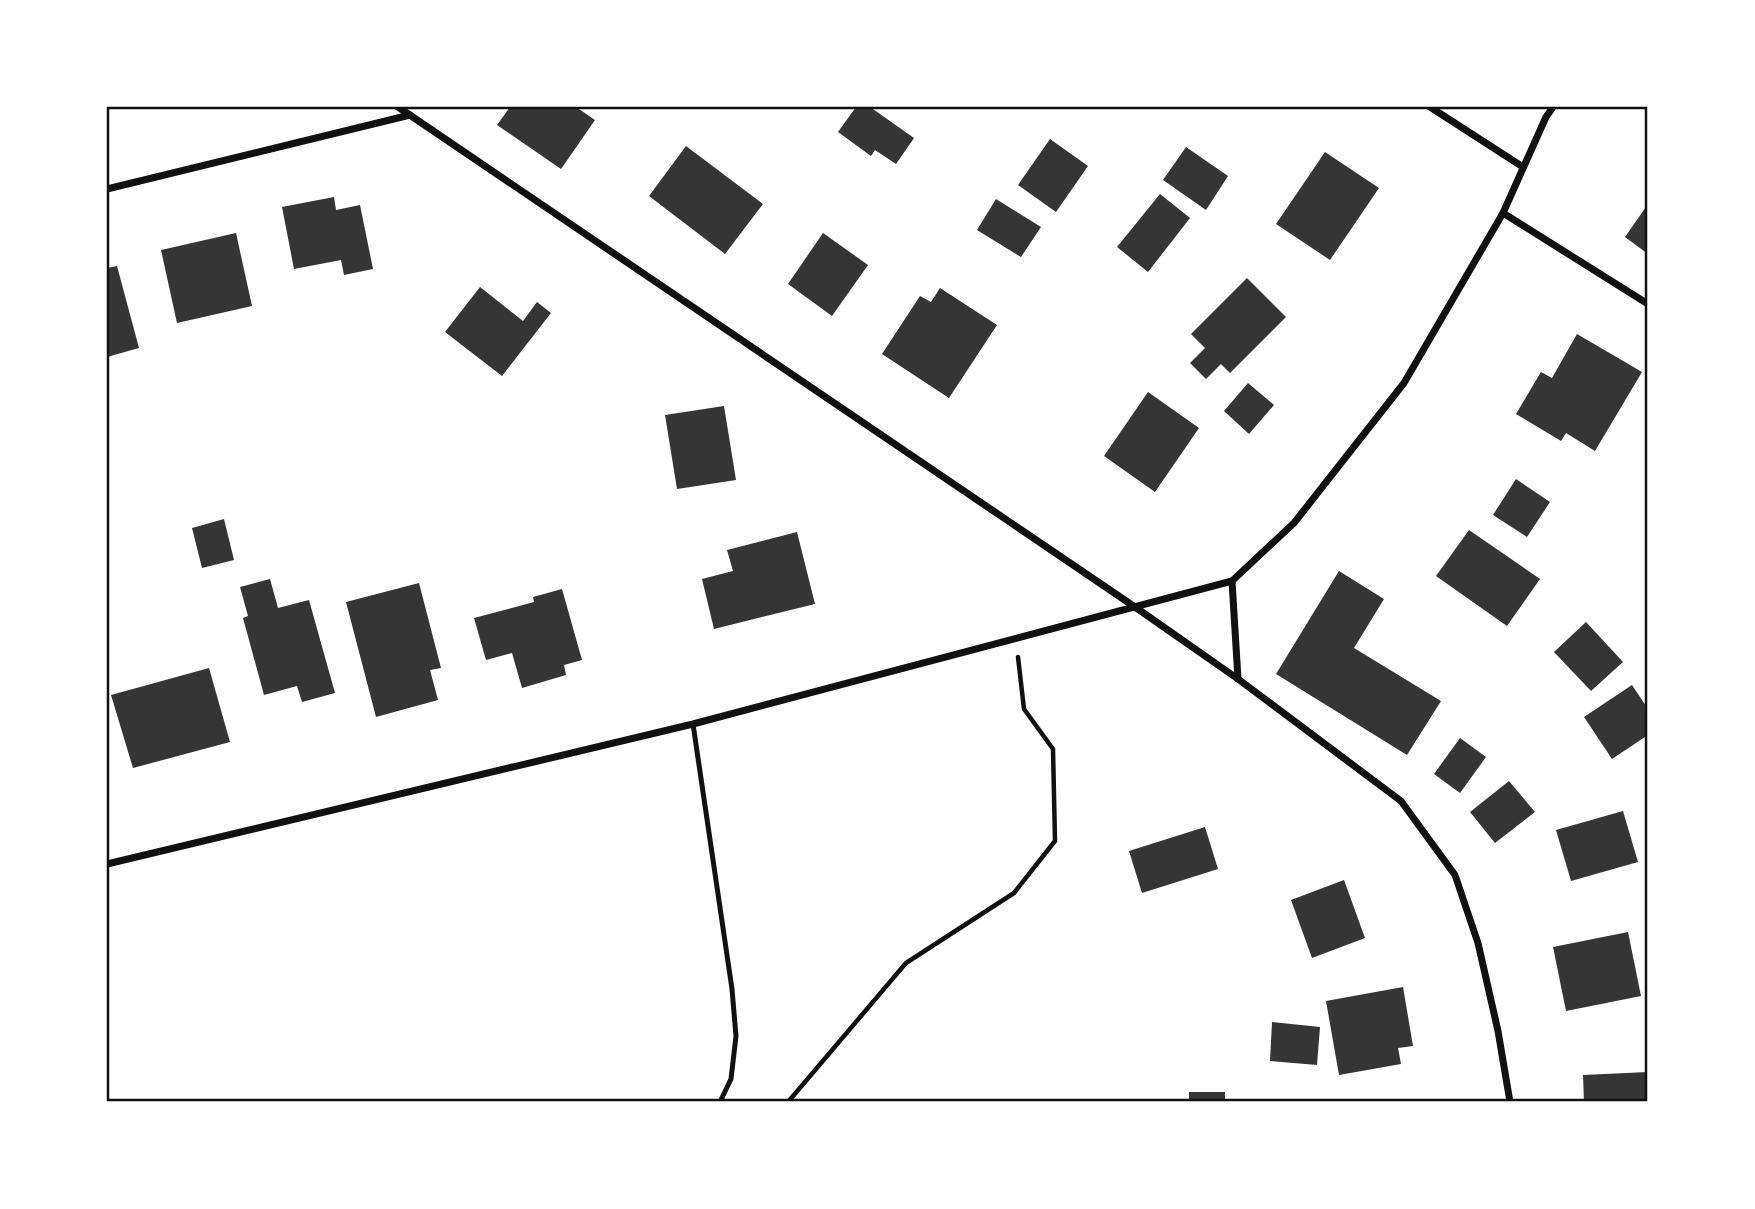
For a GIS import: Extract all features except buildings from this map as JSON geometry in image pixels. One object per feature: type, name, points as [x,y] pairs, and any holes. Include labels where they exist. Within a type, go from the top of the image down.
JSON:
[{"type":"street","points":[[398,107],[1135,607],[1238,679],[1401,801],[1455,875],[1478,943],[1498,1031],[1510,1102]]},
{"type":"street","points":[[1430,107],[1523,167]]},
{"type":"street","points":[[107,864],[693,724],[1232,581],[1294,523],[1404,383],[1503,213],[1553,107]]},
{"type":"street","points":[[107,189],[410,115]]},
{"type":"street","points":[[1503,213],[1648,304]]},
{"type":"street","points":[[1232,581],[1238,679]]},
{"type":"lane","points":[[693,724],[732,989],[736,1036],[731,1079],[720,1102]]},
{"type":"path","points":[[788,1102],[906,963],[1014,893],[1055,841],[1053,749],[1024,709],[1016,638]]}]
